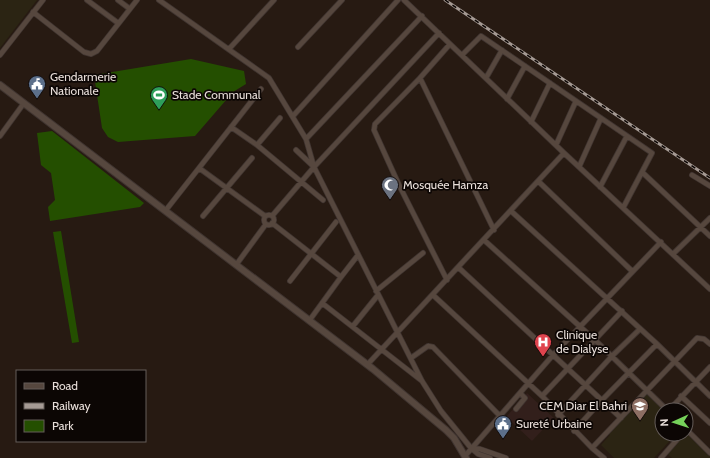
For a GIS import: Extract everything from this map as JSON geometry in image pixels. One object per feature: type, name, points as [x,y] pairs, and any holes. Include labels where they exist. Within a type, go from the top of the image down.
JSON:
[{"type":"street","points":[[0,54],[43,0]]},
{"type":"street","points":[[87,0],[118,23]]},
{"type":"street","points":[[118,0],[130,9]]},
{"type":"street","points":[[33,12],[84,52],[90,54],[97,51],[137,0]]},
{"type":"street","points":[[159,0],[269,78],[306,139],[314,167],[422,381],[441,411],[471,448],[478,454],[490,458]]},
{"type":"street","points":[[229,49],[274,0]]},
{"type":"street","points":[[298,46],[342,0]]},
{"type":"street","points":[[293,116],[398,0]]},
{"type":"street","points":[[404,0],[531,122],[710,289]]},
{"type":"street","points":[[306,139],[422,16]]},
{"type":"street","points":[[272,223],[272,216],[314,167],[439,33]]},
{"type":"street","points":[[462,55],[481,36],[652,153],[623,208]]},
{"type":"street","points":[[447,280],[399,185],[374,130],[375,124],[420,78],[450,44]]},
{"type":"street","points":[[486,78],[502,50]]},
{"type":"street","points":[[507,99],[525,66]]},
{"type":"street","points":[[420,78],[494,230]]},
{"type":"street","points":[[531,122],[550,83]]},
{"type":"street","points":[[0,85],[166,210],[367,365],[446,430],[466,457],[471,448],[499,415],[553,355],[581,328],[632,271],[661,242]]},
{"type":"street","points":[[166,210],[261,89]]},
{"type":"street","points":[[556,145],[576,101]]},
{"type":"street","points":[[1,133],[24,103]]},
{"type":"street","points":[[257,145],[280,118]]},
{"type":"street","points":[[579,167],[601,118]]},
{"type":"street","points":[[231,127],[257,145],[323,200]]},
{"type":"street","points":[[600,187],[627,136]]},
{"type":"street","points":[[296,150],[314,167]]},
{"type":"street","points":[[367,365],[397,331],[459,268],[564,153]]},
{"type":"street","points":[[203,216],[252,158]]},
{"type":"street","points":[[199,168],[265,216],[272,216]]},
{"type":"street","points":[[642,172],[710,236]]},
{"type":"street","points":[[692,174],[710,186]]},
{"type":"street","points":[[538,181],[632,271]]},
{"type":"street","points":[[511,211],[622,311],[710,396]]},
{"type":"street","points":[[265,216],[264,221],[266,224]]},
{"type":"street","points":[[673,254],[710,218]]},
{"type":"street","points":[[290,281],[336,222]]},
{"type":"street","points":[[236,265],[266,224],[272,223],[341,277]]},
{"type":"street","points":[[484,240],[596,341],[660,402]]},
{"type":"street","points":[[353,326],[377,293],[423,253]]},
{"type":"street","points":[[309,321],[358,255]]},
{"type":"street","points":[[459,268],[553,355],[587,384],[621,418]]},
{"type":"street","points":[[433,295],[527,384],[542,396],[558,415],[604,458]]},
{"type":"street","points":[[322,303],[422,381]]},
{"type":"street","points":[[542,396],[596,341],[622,311]]},
{"type":"street","points":[[558,415],[612,356],[640,329]]},
{"type":"street","points":[[592,448],[697,338],[704,339],[710,344]]},
{"type":"street","points":[[574,431],[657,344]]},
{"type":"street","points":[[411,358],[428,346],[433,347],[499,415]]},
{"type":"street","points":[[675,402],[710,366]]},
{"type":"street","points":[[516,409],[526,398],[520,393]]},
{"type":"street","points":[[681,396],[710,423]]},
{"type":"street","points":[[694,437],[710,453]]},
{"type":"street","points":[[661,458],[675,442]]},
{"type":"street","points":[[471,448],[480,448],[506,458]]},
{"type":"shaded area","points":[[0,0],[37,0],[0,48]]},
{"type":"shaded area","points":[[527,393],[554,418],[532,441],[506,417]]},
{"type":"shaded area","name":"CEM Diar El Bahri","points":[[646,394],[655,402],[654,442],[669,442],[654,458],[614,458],[601,445],[610,435],[608,433]]},
{"type":"shaded area","points":[[694,440],[710,455],[710,458],[672,458],[667,454],[678,442],[694,442]]},
{"type":"green space","name":"Stade Communal","points":[[191,59],[244,71],[246,84],[233,92],[195,136],[118,142],[108,137],[102,128],[94,75]]},
{"type":"green space","points":[[52,131],[144,203],[140,207],[50,221],[48,207],[55,200],[51,173],[41,165],[37,133]]},
{"type":"green space","points":[[61,231],[79,342],[72,343],[53,232]]},
{"type":"railway","points":[[445,0],[710,178]]},
{"type":"place","name":"Gendarmerie Nationale","points":[[37,99]]},
{"type":"place","name":"Stade Communal","points":[[159,110]]},
{"type":"place","name":"Mosquée Hamza","points":[[390,200]]},
{"type":"place","name":"Clinique de Dialyse","points":[[543,357]]},
{"type":"place","name":"CEM Diar El Bahri","points":[[640,421]]},
{"type":"place","name":"Sureté Urbaine","points":[[503,439]]}]
